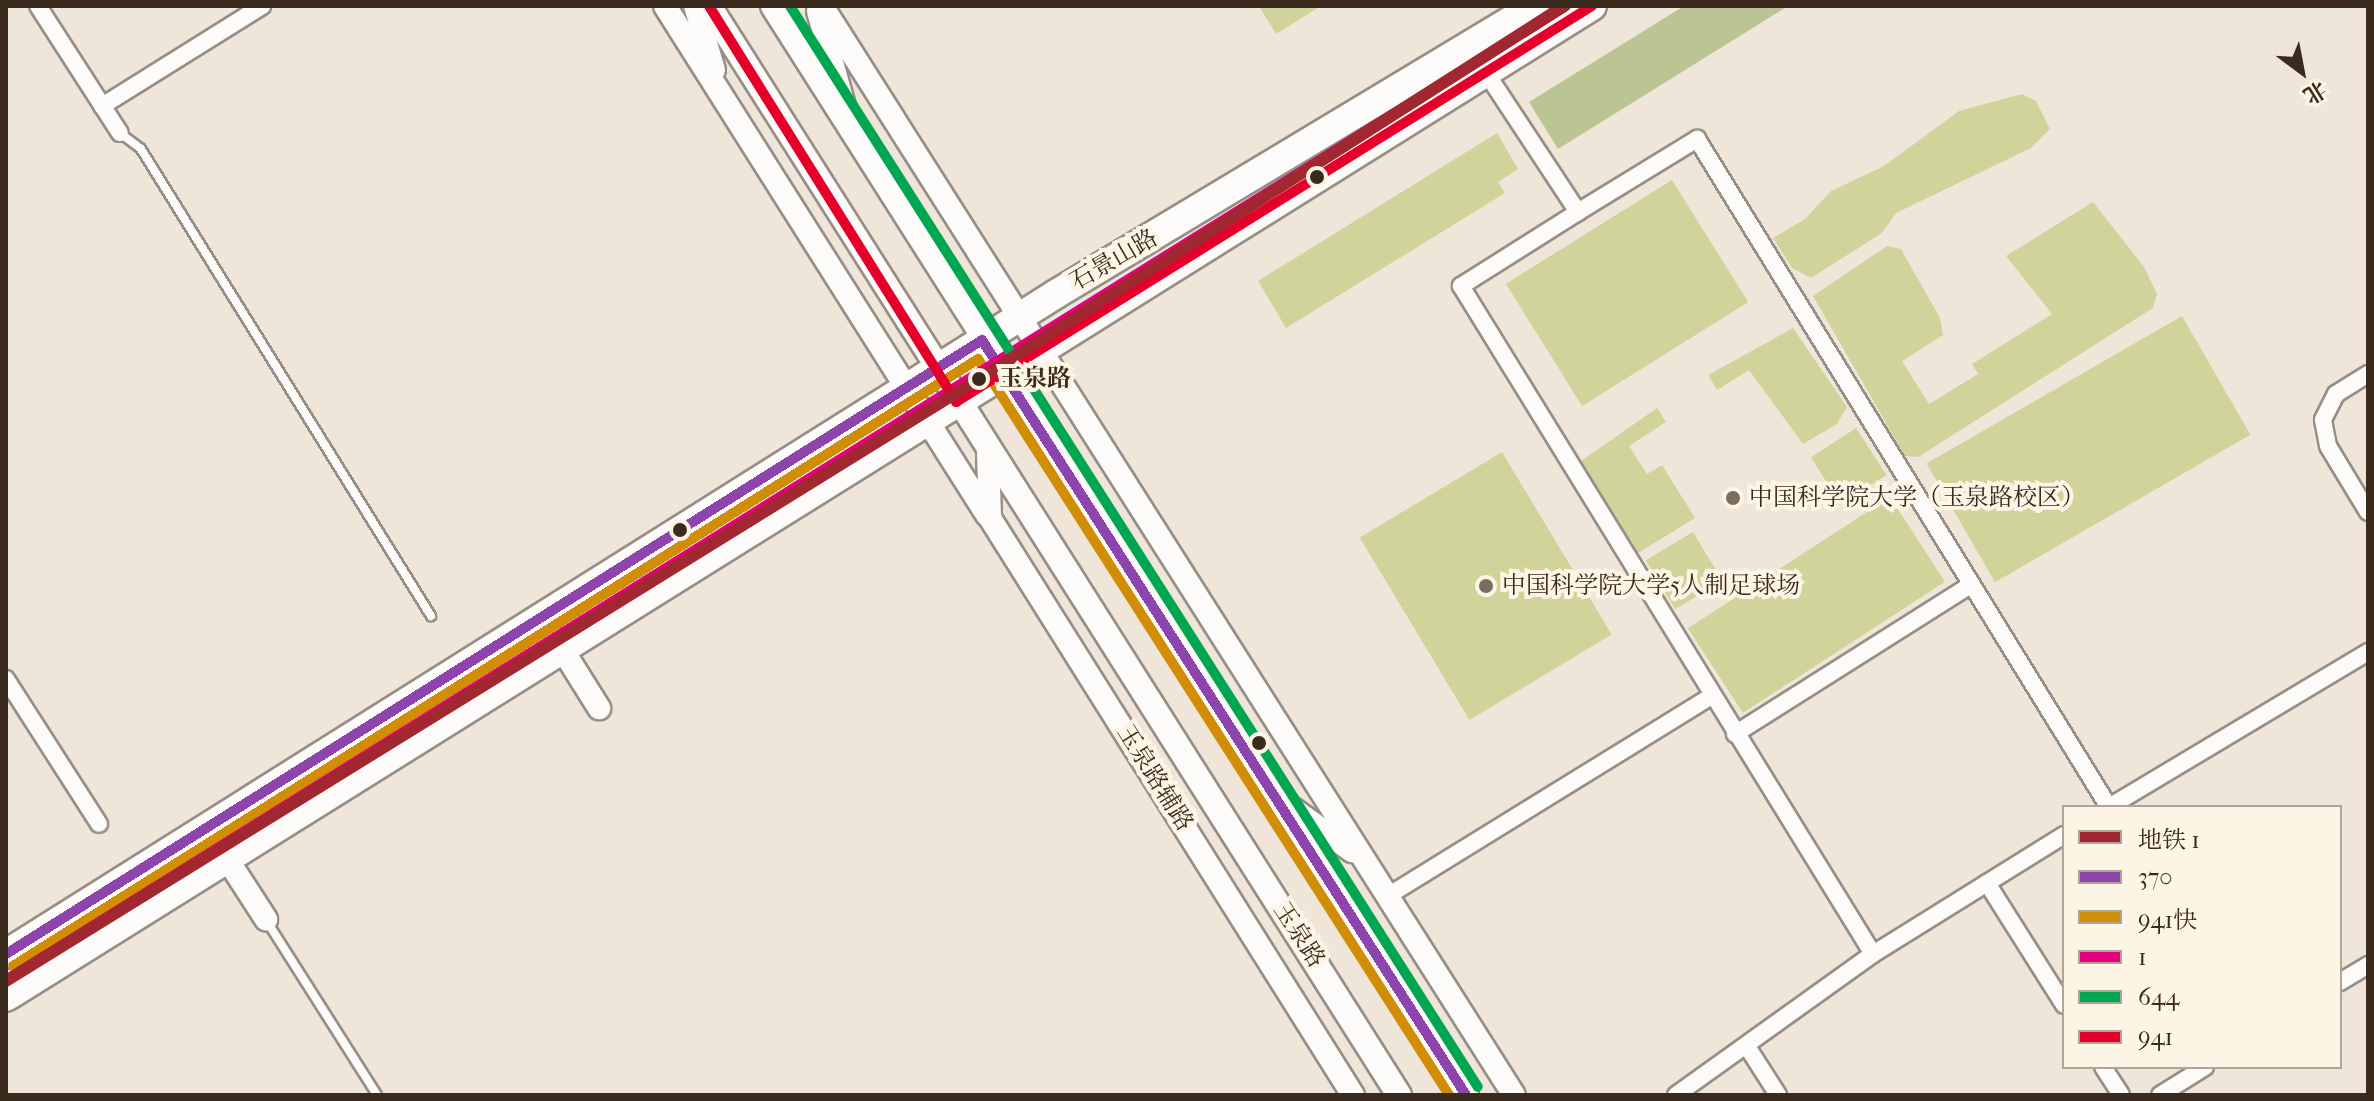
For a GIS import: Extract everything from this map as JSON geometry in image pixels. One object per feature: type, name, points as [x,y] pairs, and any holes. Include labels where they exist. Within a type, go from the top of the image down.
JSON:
[{"type":"highway","name":"石景山路","points":[[6,954],[935,369],[1535,6]]},
{"type":"highway","name":"石景山路","points":[[6,997],[1592,6]]},
{"type":"main road","name":"玉泉路","points":[[709,6],[988,453],[1399,1095]]},
{"type":"main road","points":[[773,6],[1002,372],[1466,1095]]},
{"type":"street","points":[[38,6],[120,133]]},
{"type":"street","points":[[102,106],[262,6]]},
{"type":"street","points":[[665,6],[990,518]]},
{"type":"street","points":[[695,6],[722,95]]},
{"type":"street","points":[[819,6],[852,133]]},
{"type":"street","points":[[819,6],[1019,317],[1042,347],[1386,897],[1514,1095]]},
{"type":"street","points":[[1485,71],[1578,212]]},
{"type":"street","points":[[1873,954],[1461,286],[1697,139],[2108,805]]},
{"type":"street","points":[[2368,374],[2336,394],[2323,420],[2328,446],[2368,512]]},
{"type":"street","points":[[988,453],[990,518]]},
{"type":"street","name":"玉泉路辅路","points":[[990,518],[1353,1095]]},
{"type":"street","points":[[1735,734],[1972,584]]},
{"type":"street","points":[[562,649],[599,708]]},
{"type":"street","points":[[2112,805],[2368,652]]},
{"type":"street","points":[[6,679],[99,824]]},
{"type":"street","points":[[1386,897],[1712,696]]},
{"type":"street","points":[[1277,798],[1363,859]]},
{"type":"street","points":[[1676,1095],[1748,1048],[1873,954],[2062,836]]},
{"type":"street","points":[[227,859],[266,919]]},
{"type":"street","points":[[1987,883],[2062,1002]]},
{"type":"street","points":[[2342,981],[2368,965]]},
{"type":"street","points":[[1748,1048],[1778,1095]]},
{"type":"street","points":[[2104,1069],[2121,1095]]},
{"type":"street","points":[[2160,1095],[2202,1069]]},
{"type":"lane","points":[[120,133],[141,149],[431,616]]},
{"type":"lane","points":[[266,919],[377,1095]]},
{"type":"green space","points":[[1259,6],[1321,6],[1276,34]]},
{"type":"green space","points":[[1684,6],[1788,6],[1558,149],[1529,102]]},
{"type":"green space","points":[[2022,94],[2036,101],[2050,129],[2031,148],[1896,213],[1882,233],[1811,278],[1792,268],[1773,238],[1805,219],[1831,191],[1884,166],[1959,111]]},
{"type":"green space","points":[[1497,133],[1518,169],[1498,182],[1505,193],[1286,328],[1258,281]]},
{"type":"green space","points":[[1672,180],[1748,302],[1582,406],[1506,284]]},
{"type":"green space","points":[[2093,202],[2144,267],[2157,294],[2153,308],[1918,457],[1905,456],[1813,296],[1887,246],[1901,249],[1940,318],[1943,335],[1902,361],[1929,404],[1978,374],[1972,364],[2052,314],[2006,256]]},
{"type":"green space","points":[[2182,316],[2250,435],[1995,582],[1927,464]]},
{"type":"green space","points":[[1793,328],[1847,407],[1837,424],[1803,444],[1749,370],[1717,390],[1708,375]]},
{"type":"green space","points":[[1657,408],[1666,422],[1629,446],[1647,474],[1662,465],[1695,518],[1638,553],[1581,461]]},
{"type":"green space","points":[[1856,428],[1886,475],[1841,504],[1811,457]]},
{"type":"green space","name":"中国科学院大学5人制足球场","points":[[1502,452],[1612,635],[1469,720],[1360,537]]},
{"type":"green space","points":[[1890,497],[1945,582],[1743,713],[1688,628]]},
{"type":"green space","points":[[1693,532],[1722,581],[1675,609],[1646,560]]},
{"type":"metro line","name":"1","points":[[6,981],[979,379],[1564,6]]},
{"type":"transit line","name":"941","points":[[709,6],[956,402],[1592,6]]},
{"type":"transit line","name":"644","points":[[790,6],[1478,1087]]},
{"type":"transit line","name":"1","points":[[6,980],[1566,6]]},
{"type":"transit line","name":"370","points":[[6,954],[982,340],[1466,1095]]},
{"type":"transit line","name":"941快","points":[[13,966],[978,359],[1449,1095]]},
{"type":"place","name":"玉泉路","points":[[979,379]]},
{"type":"place","name":"中国科学院大学（玉泉路校区）","points":[[1733,498]]},
{"type":"place","name":"中国科学院大学5人制足球场","points":[[1486,586]]}]
